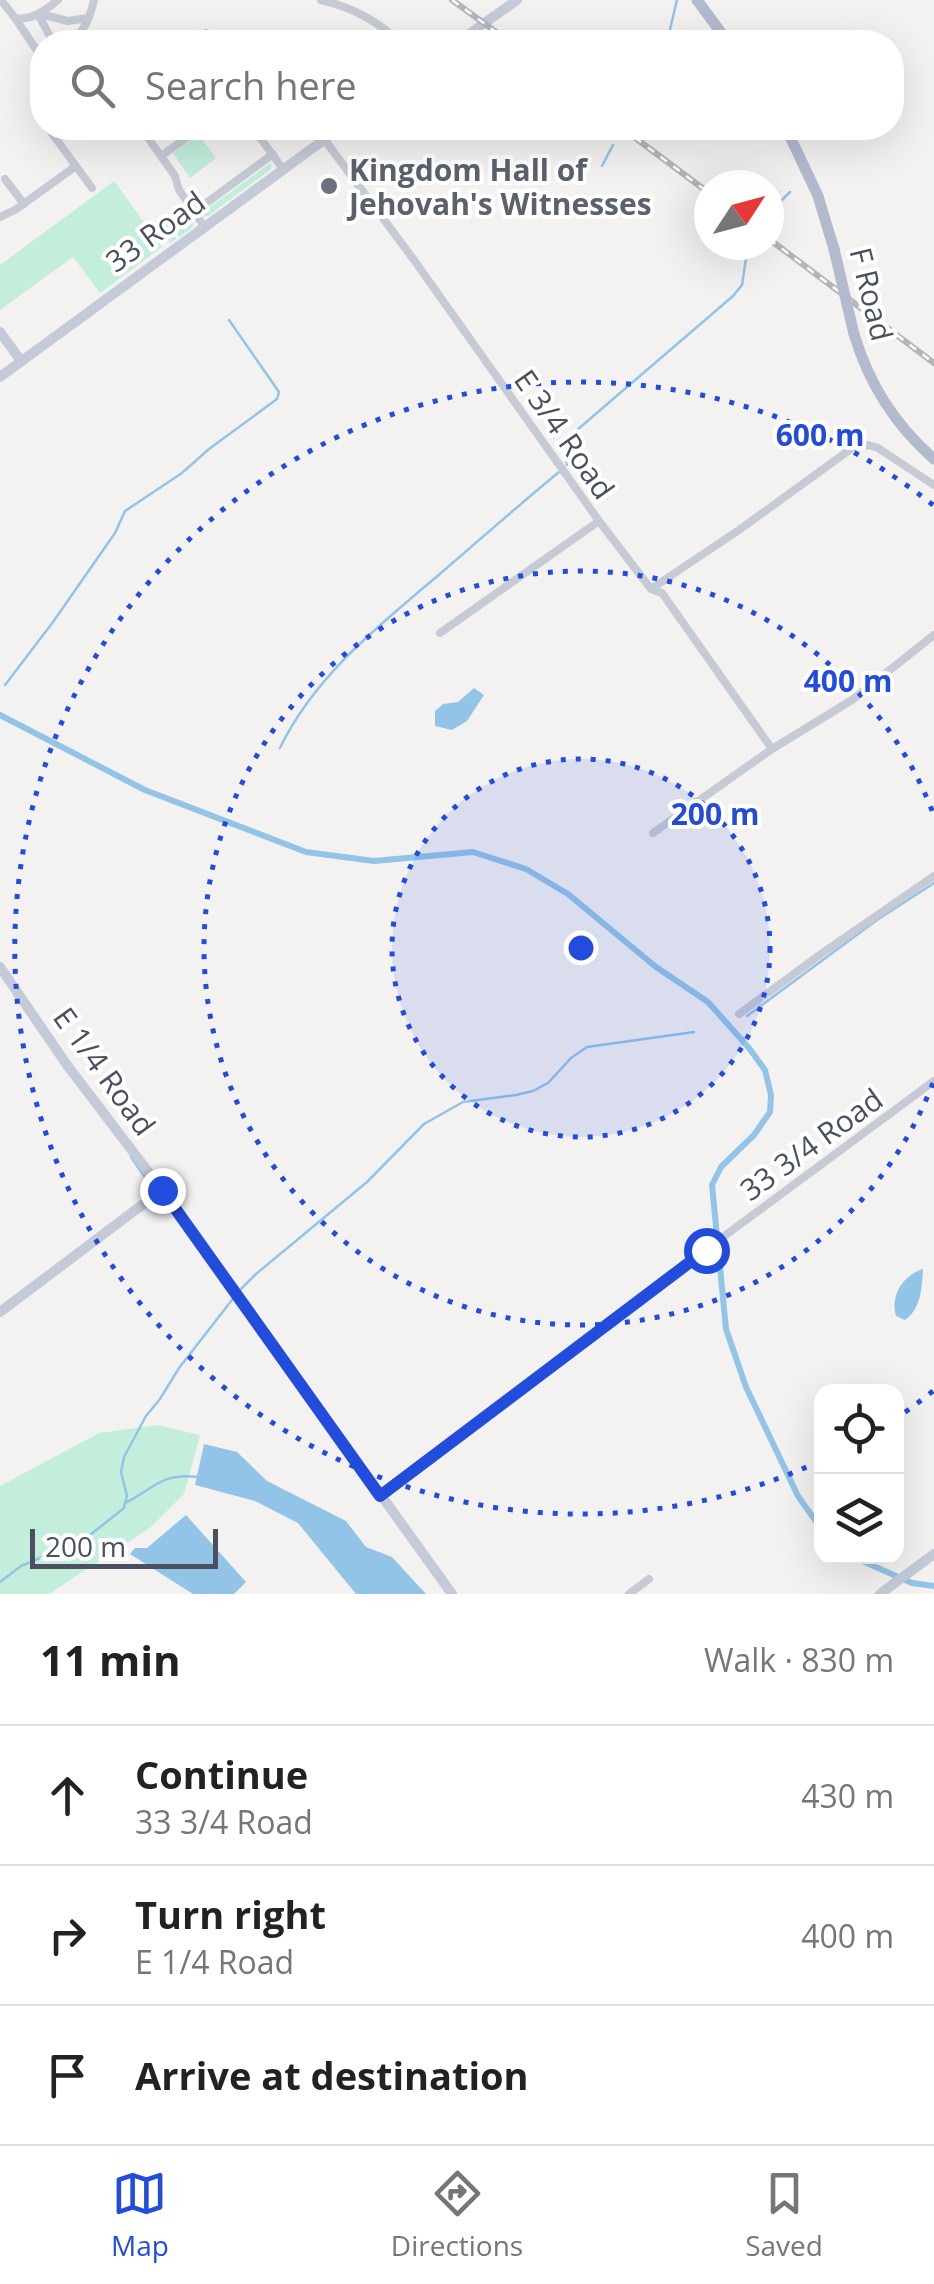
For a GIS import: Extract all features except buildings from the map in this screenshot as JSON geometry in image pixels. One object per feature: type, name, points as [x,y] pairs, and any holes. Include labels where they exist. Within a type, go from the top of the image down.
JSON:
[{"type":"main road","points":[[697,0],[719,30]]},
{"type":"main road","name":"F Road","points":[[792,140],[818,196],[854,334],[871,379],[902,428],[934,459]]},
{"type":"street","points":[[2,0],[30,40]]},
{"type":"street","points":[[18,21],[38,14],[58,0]]},
{"type":"street","points":[[83,30],[94,0]]},
{"type":"street","points":[[321,0],[372,19],[385,30]]},
{"type":"street","points":[[474,30],[510,2]]},
{"type":"street","points":[[38,14],[68,21],[88,18]]},
{"type":"street","points":[[38,14],[47,30]]},
{"type":"street","points":[[208,30],[213,23]]},
{"type":"street","points":[[57,140],[92,188]]},
{"type":"street","points":[[150,140],[204,226]]},
{"type":"street","points":[[161,156],[183,140]]},
{"type":"street","points":[[262,140],[283,169]]},
{"type":"street","name":"33 Road","points":[[0,376],[324,140]]},
{"type":"street","name":"E 3/4 Road","points":[[324,140],[599,521],[651,589],[662,593],[772,749]]},
{"type":"street","points":[[194,212],[272,154]]},
{"type":"street","points":[[0,217],[76,166]]},
{"type":"street","points":[[5,179],[24,204]]},
{"type":"street","points":[[0,332],[21,361]]},
{"type":"street","points":[[651,589],[740,530],[854,446],[878,448],[934,485]]},
{"type":"street","points":[[440,634],[599,521]]},
{"type":"street","points":[[652,833],[772,749],[852,700],[934,636]]},
{"type":"street","points":[[740,1014],[934,876]]},
{"type":"street","name":"E 1/4 Road","points":[[0,966],[452,1594]]},
{"type":"street","name":"33 3/4 Road","points":[[380,1496],[934,1081]]},
{"type":"street","points":[[0,1312],[162,1190]]},
{"type":"street","points":[[889,1590],[934,1554]]},
{"type":"street","points":[[629,1594],[649,1579]]},
{"type":"green space","points":[[191,140],[203,140],[216,158],[190,178],[173,153]]},
{"type":"green space","points":[[269,164],[270,170],[208,216],[202,216],[203,212]]},
{"type":"green space","points":[[114,181],[162,247],[100,293],[73,257],[0,310],[0,265]]},
{"type":"green space","points":[[183,208],[194,222],[192,228],[179,237],[174,234],[176,239],[170,243],[159,227]]},
{"type":"green space","points":[[158,1425],[200,1435],[184,1494],[151,1527],[49,1594],[0,1594],[0,1486],[99,1433]]},
{"type":"water","points":[[474,688],[484,695],[467,721],[452,730],[435,726],[435,711],[443,704],[458,702]]},
{"type":"water","points":[[923,1269],[914,1310],[905,1320],[896,1316],[895,1301],[900,1287],[909,1276]]},
{"type":"water","points":[[204,1444],[237,1452],[267,1481],[346,1521],[366,1547],[392,1557],[426,1594],[356,1594],[298,1523],[255,1501],[195,1485]]},
{"type":"water","points":[[186,1515],[246,1582],[234,1594],[193,1594],[130,1554],[135,1548],[147,1548]]},
{"type":"waterway","points":[[670,30],[677,0]]},
{"type":"waterway","points":[[602,166],[613,145]]},
{"type":"waterway","points":[[784,198],[790,192]]},
{"type":"waterway","points":[[567,465],[565,448],[577,430],[733,296],[742,285],[746,260]]},
{"type":"waterway","points":[[5,685],[115,533],[125,511],[182,473],[277,399],[279,392],[229,320]]},
{"type":"waterway","points":[[280,748],[311,697],[351,652],[559,472]]},
{"type":"waterway","points":[[0,715],[145,790],[306,852],[374,861],[473,852],[526,869],[568,894],[656,967],[708,1002],[765,1070],[771,1095],[770,1112],[754,1135],[721,1167],[712,1185],[726,1329],[746,1387],[798,1496],[814,1519]]},
{"type":"waterway","points":[[747,1016],[934,883]]},
{"type":"waterway","points":[[240,1290],[367,1182],[424,1124],[463,1102],[533,1091],[548,1083],[587,1047],[694,1032]]},
{"type":"waterway","points":[[131,1157],[150,1185]]},
{"type":"waterway","points":[[125,1503],[121,1472],[124,1457],[179,1368],[235,1296]]},
{"type":"waterway","points":[[0,1582],[21,1566],[85,1539],[124,1508],[125,1503],[158,1483],[175,1477],[198,1477]]},
{"type":"waterway","points":[[869,1564],[912,1583],[934,1586]]},
{"type":"railway","points":[[452,0],[493,30]]},
{"type":"railway","points":[[638,140],[694,182]]},
{"type":"railway","points":[[784,250],[934,363]]},
{"type":"place","name":"Kingdom Hall of Jehovah's Witnesses","points":[[329,186]]},
{"type":"route","points":[[162,1190],[380,1496],[706,1250]]}]
